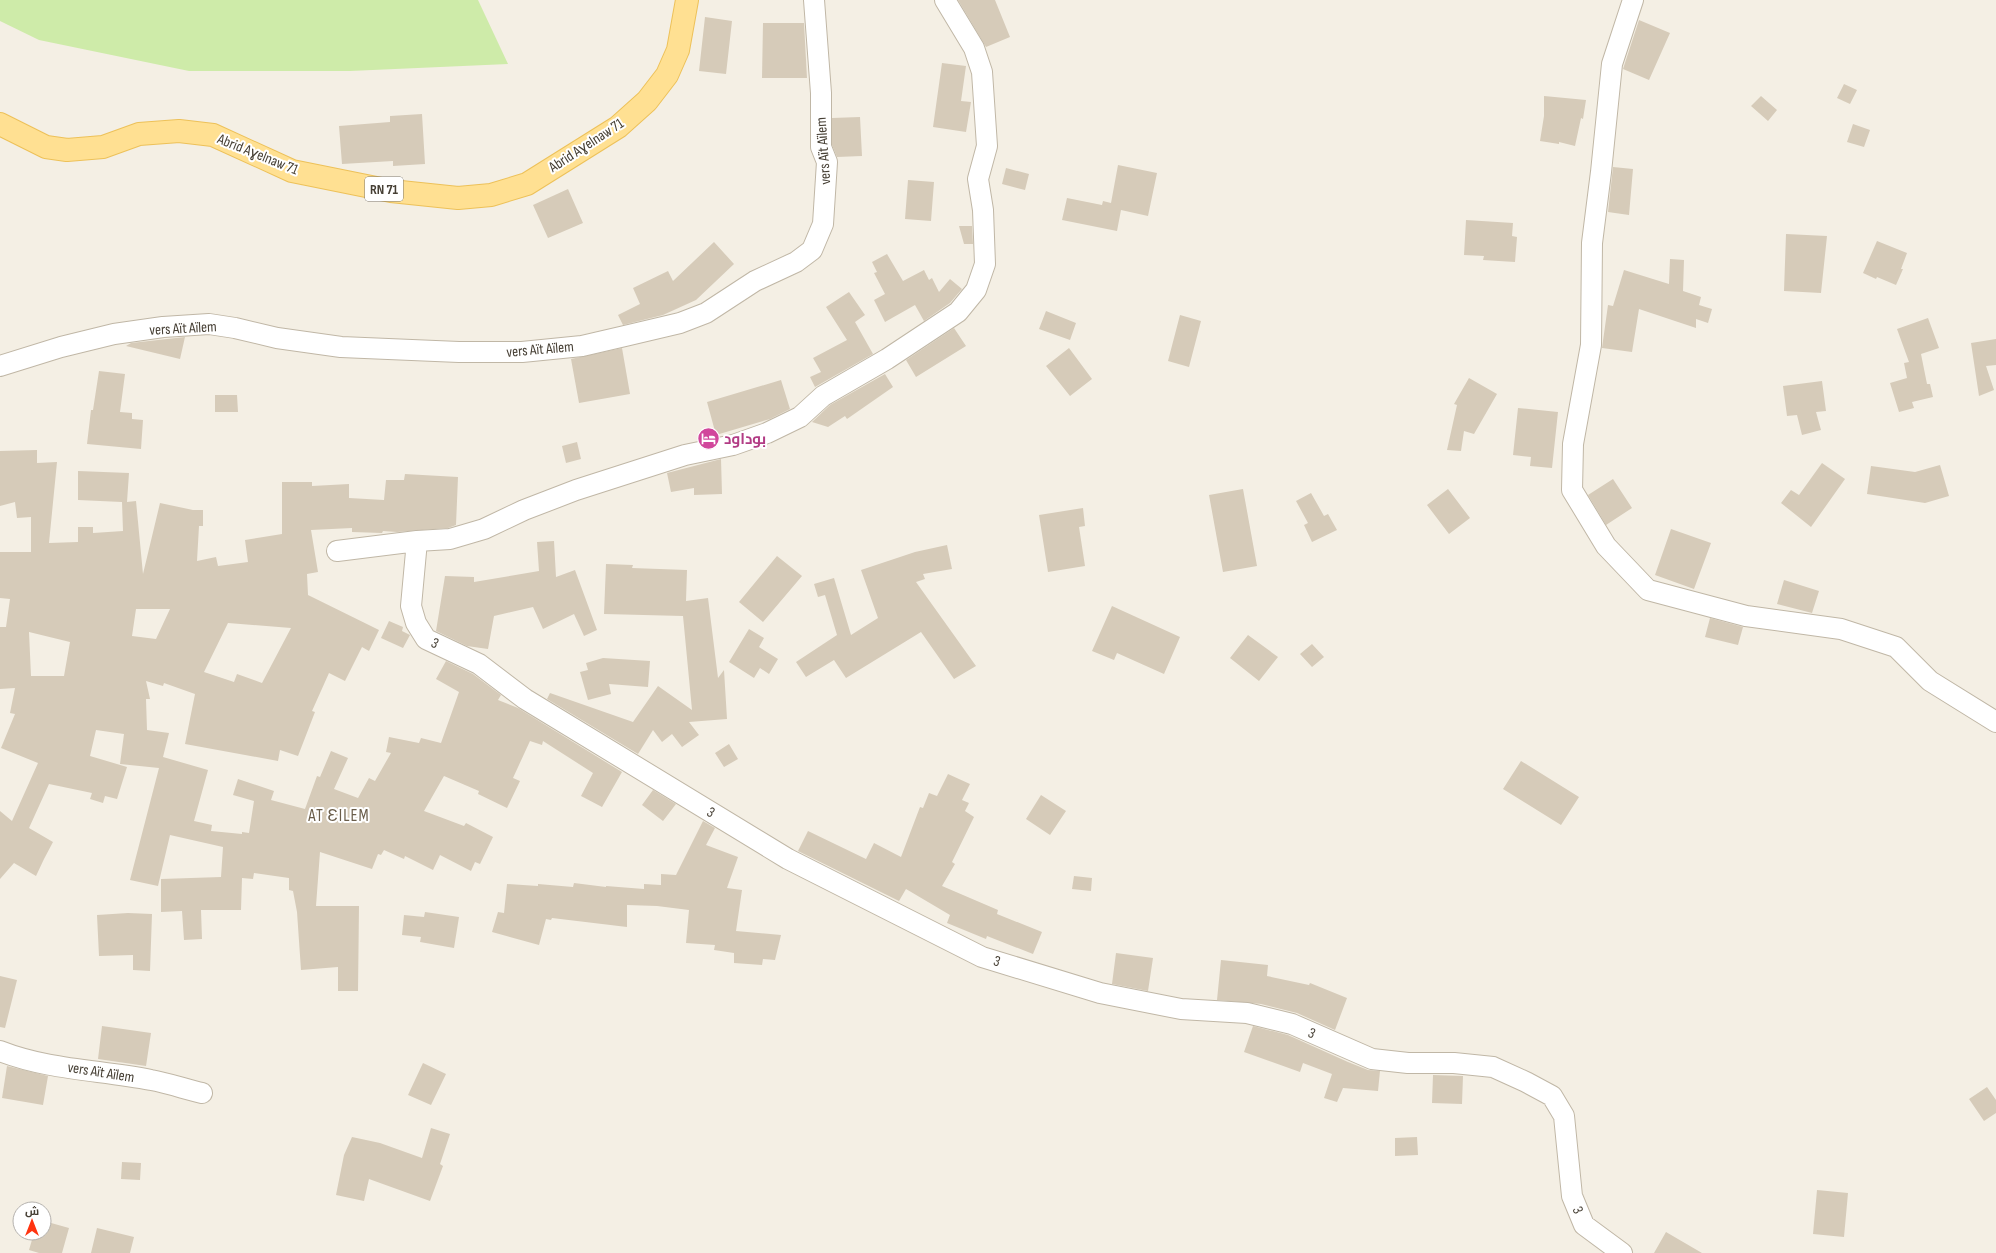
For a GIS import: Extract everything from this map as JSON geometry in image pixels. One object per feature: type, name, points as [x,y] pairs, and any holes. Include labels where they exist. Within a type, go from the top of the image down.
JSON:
[{"type":"main road","name":"Abrid Aɣelnaw 71","points":[[0,124],[46,147],[67,150],[103,147],[139,134],[179,130],[213,135],[292,171],[391,191],[458,198],[491,196],[527,184],[618,127],[647,101],[667,75],[678,50],[687,0]]},
{"type":"street","name":"vers Aït Aïlem","points":[[0,366],[61,347],[114,334],[163,326],[210,324],[278,338],[341,347],[459,352],[522,352],[582,346],[680,323],[706,313],[755,281],[796,262],[812,250],[822,224],[827,162],[821,147],[821,93],[814,0]]},
{"type":"street","points":[[337,551],[417,541],[450,539],[484,529],[524,510],[576,490],[684,455],[733,445],[767,433],[800,417],[822,396],[887,359],[958,312],[976,290],[985,264],[984,210],[978,179],[987,146],[982,72],[974,48],[946,0]]},
{"type":"street","points":[[1633,0],[1612,64],[1601,172],[1591,249],[1591,345],[1573,444],[1572,490],[1606,546],[1648,590],[1746,616],[1840,629],[1896,647],[1930,681],[1996,722]]},
{"type":"street","name":"3","points":[[417,541],[411,606],[416,623],[426,639],[479,664],[525,699],[788,859],[982,956],[1100,993],[1180,1009],[1247,1013],[1292,1024],[1372,1059],[1408,1063],[1454,1063],[1493,1067],[1552,1096],[1564,1116],[1572,1196],[1584,1225],[1622,1253]]},
{"type":"street","name":"vers Aït Aïlem","points":[[0,1051],[17,1058],[89,1071],[152,1080],[202,1093]]},
{"type":"green space","points":[[0,0],[478,0],[508,64],[350,71],[189,71],[39,40],[0,21]]},
{"type":"building","points":[[958,0],[995,0],[1010,37],[986,47]]},
{"type":"building","points":[[705,17],[732,21],[726,74],[699,71]]},
{"type":"building","points":[[1639,20],[1670,33],[1649,80],[1623,69]]},
{"type":"building","points":[[763,23],[804,23],[807,78],[762,78]]},
{"type":"building","points":[[942,63],[966,66],[961,101],[971,102],[966,132],[933,127]]},
{"type":"building","points":[[1844,84],[1857,90],[1850,104],[1837,98]]},
{"type":"building","points":[[1544,96],[1586,100],[1583,119],[1581,118],[1575,146],[1559,142],[1559,144],[1540,141],[1544,116]]},
{"type":"building","points":[[1761,96],[1777,110],[1768,121],[1751,106]]},
{"type":"building","points":[[422,114],[425,164],[393,166],[393,161],[342,164],[339,126],[390,122],[390,116]]},
{"type":"building","points":[[860,117],[862,156],[837,157],[832,145],[832,118]]},
{"type":"building","points":[[1853,124],[1870,130],[1864,147],[1847,142]]},
{"type":"building","points":[[1118,165],[1157,173],[1148,216],[1121,210],[1117,231],[1062,220],[1067,198],[1102,205],[1103,201],[1111,203]]},
{"type":"building","points":[[1613,167],[1633,169],[1629,215],[1608,212]]},
{"type":"building","points":[[1006,168],[1029,174],[1025,190],[1002,184]]},
{"type":"building","points":[[908,180],[934,182],[931,221],[905,219]]},
{"type":"building","points":[[568,189],[583,223],[548,238],[533,205]]},
{"type":"building","points":[[1466,220],[1513,223],[1512,236],[1517,237],[1515,262],[1483,260],[1484,256],[1464,255]]},
{"type":"building","points":[[959,226],[972,226],[973,244],[964,244]]},
{"type":"building","points":[[1786,234],[1827,236],[1821,293],[1784,291]]},
{"type":"building","points":[[1877,241],[1907,253],[1901,269],[1903,269],[1896,285],[1863,273]]},
{"type":"building","points":[[714,242],[734,264],[696,300],[663,315],[623,325],[618,315],[640,304],[633,288],[668,271],[673,281]]},
{"type":"building","points":[[887,254],[903,281],[924,270],[929,280],[932,278],[939,292],[950,279],[962,289],[950,303],[924,321],[915,305],[885,322],[874,300],[885,294],[874,273],[877,272],[872,262]]},
{"type":"building","points":[[1670,259],[1684,260],[1683,291],[1701,297],[1699,305],[1712,309],[1708,323],[1696,319],[1696,328],[1639,309],[1632,352],[1602,348],[1608,305],[1613,306],[1624,270],[1669,284]]},
{"type":"building","points":[[849,292],[865,315],[855,322],[873,354],[815,387],[810,377],[821,372],[813,358],[847,340],[826,307]]},
{"type":"building","points":[[1046,311],[1076,323],[1070,340],[1039,329]]},
{"type":"building","points":[[1180,315],[1201,321],[1189,367],[1168,361]]},
{"type":"building","points":[[1928,318],[1939,348],[1921,354],[1927,384],[1930,384],[1933,397],[1912,402],[1914,408],[1899,412],[1890,383],[1907,378],[1904,363],[1909,362],[1897,329]]},
{"type":"building","points":[[954,328],[966,346],[916,377],[906,360]]},
{"type":"building","points":[[185,337],[180,359],[126,346],[131,343]]},
{"type":"building","points":[[1996,339],[1996,365],[1986,366],[1994,390],[1979,396],[1971,343]]},
{"type":"building","points":[[622,348],[630,394],[579,403],[571,359]]},
{"type":"building","points":[[1069,348],[1092,379],[1070,396],[1046,366]]},
{"type":"building","points":[[99,371],[125,374],[120,412],[132,413],[132,419],[143,420],[141,449],[87,444],[91,410],[93,410]]},
{"type":"building","points":[[885,374],[893,387],[847,419],[845,416],[828,427],[812,422],[830,405]]},
{"type":"building","points":[[1469,378],[1497,394],[1474,434],[1464,431],[1461,451],[1447,450],[1457,405],[1454,404]]},
{"type":"building","points":[[781,380],[790,409],[770,419],[716,435],[707,402]]},
{"type":"building","points":[[1822,381],[1826,411],[1816,412],[1821,430],[1802,435],[1797,415],[1787,416],[1783,386]]},
{"type":"building","points":[[215,395],[237,395],[238,412],[215,412]]},
{"type":"building","points":[[1518,408],[1558,412],[1552,468],[1530,466],[1531,457],[1513,455]]},
{"type":"building","points":[[577,442],[581,459],[566,463],[562,446]]},
{"type":"building","points":[[37,450],[37,463],[57,462],[49,543],[78,542],[78,527],[93,527],[93,533],[123,531],[122,502],[78,500],[78,471],[129,473],[127,502],[136,501],[143,574],[160,503],[193,510],[203,510],[203,526],[199,526],[197,561],[216,557],[218,566],[248,562],[245,540],[282,534],[282,482],[312,482],[312,486],[349,484],[349,498],[384,500],[386,480],[404,480],[405,474],[458,477],[456,525],[448,528],[397,532],[383,531],[382,533],[352,532],[352,528],[311,530],[318,572],[307,574],[308,595],[379,630],[369,651],[362,647],[345,681],[329,673],[312,711],[315,712],[298,756],[280,750],[278,761],[185,744],[195,694],[164,683],[163,686],[146,681],[150,699],[146,699],[147,730],[169,733],[163,757],[208,770],[194,821],[212,825],[211,831],[242,834],[242,832],[249,833],[254,801],[233,795],[238,779],[274,791],[271,800],[305,809],[317,776],[320,777],[331,751],[348,758],[334,789],[358,798],[369,778],[375,781],[391,753],[386,752],[389,737],[419,743],[421,738],[441,743],[459,692],[436,679],[446,661],[473,674],[501,695],[498,700],[518,708],[622,772],[602,807],[581,796],[593,773],[543,741],[542,745],[530,741],[513,778],[520,781],[507,808],[478,794],[479,791],[444,776],[424,811],[464,826],[466,823],[493,837],[480,864],[475,862],[471,871],[440,855],[433,870],[405,856],[404,859],[384,850],[381,855],[378,854],[372,869],[320,852],[316,906],[359,906],[358,991],[338,991],[338,967],[301,970],[297,912],[293,891],[289,890],[289,878],[254,873],[253,879],[242,878],[241,910],[201,910],[202,939],[184,940],[182,911],[161,912],[161,879],[221,877],[223,847],[170,835],[158,886],[130,880],[159,768],[120,764],[124,734],[96,730],[90,756],[127,767],[117,799],[105,796],[103,803],[90,799],[92,793],[49,784],[29,828],[53,842],[36,876],[14,863],[0,879],[0,811],[12,821],[38,763],[1,748],[15,714],[10,713],[15,688],[0,689],[0,627],[6,627],[10,599],[0,598],[0,552],[31,552],[31,517],[17,518],[15,502],[0,506],[0,451]],"holes":[[[136,609],[170,609],[156,639],[132,636]],[[228,623],[291,628],[262,683],[237,674],[234,682],[204,672]],[[29,632],[70,642],[64,676],[31,676]]]},
{"type":"building","points":[[721,459],[722,494],[694,495],[694,488],[671,492],[667,473]]},
{"type":"building","points":[[1822,463],[1845,479],[1811,527],[1781,503],[1791,490],[1799,495]]},
{"type":"building","points":[[1940,465],[1949,496],[1925,503],[1867,494],[1871,466],[1915,472]]},
{"type":"building","points":[[1613,479],[1632,508],[1606,525],[1588,495]]},
{"type":"building","points":[[1243,489],[1257,566],[1223,572],[1209,495]]},
{"type":"building","points":[[1448,489],[1470,518],[1449,534],[1427,505]]},
{"type":"building","points":[[1311,493],[1324,516],[1328,514],[1337,530],[1312,542],[1304,525],[1308,523],[1296,501]]},
{"type":"building","points":[[1083,508],[1085,526],[1079,527],[1085,566],[1048,572],[1039,515]]},
{"type":"building","points":[[1671,529],[1711,543],[1694,589],[1655,575]]},
{"type":"building","points":[[554,541],[556,577],[575,570],[597,630],[584,636],[574,614],[543,629],[533,607],[494,616],[488,649],[467,646],[436,631],[445,576],[474,577],[474,582],[539,571],[537,542]]},
{"type":"building","points":[[947,545],[952,569],[923,574],[925,579],[916,582],[976,666],[954,679],[921,632],[846,678],[834,660],[806,677],[796,662],[837,635],[825,595],[818,597],[814,584],[834,578],[851,635],[878,618],[861,570],[915,552]]},
{"type":"building","points":[[777,556],[802,576],[763,622],[739,602]]},
{"type":"building","points":[[606,564],[633,565],[632,568],[687,570],[686,601],[708,598],[718,678],[724,670],[727,719],[689,722],[699,735],[682,747],[672,734],[662,742],[653,730],[638,754],[547,699],[550,693],[633,722],[658,686],[692,710],[683,616],[604,614]]},
{"type":"building","points":[[1784,580],[1819,591],[1812,613],[1777,604]]},
{"type":"building","points":[[1112,606],[1180,637],[1164,674],[1117,653],[1114,660],[1092,651]]},
{"type":"building","points":[[1710,618],[1743,627],[1738,645],[1705,637]]},
{"type":"building","points":[[389,621],[403,627],[402,631],[410,635],[403,648],[381,638]]},
{"type":"building","points":[[749,629],[764,638],[759,647],[778,659],[769,674],[760,668],[754,678],[729,662]]},
{"type":"building","points":[[1248,635],[1278,657],[1259,681],[1230,658]]},
{"type":"building","points":[[1312,644],[1324,657],[1312,667],[1300,654]]},
{"type":"building","points":[[603,658],[650,661],[648,687],[609,684],[611,694],[588,700],[580,672],[588,670],[586,663]]},
{"type":"building","points":[[729,744],[738,759],[724,767],[715,753]]},
{"type":"building","points":[[1521,761],[1579,797],[1561,825],[1503,789]]},
{"type":"building","points":[[948,774],[970,784],[962,800],[969,803],[965,811],[974,817],[952,862],[955,864],[942,886],[998,910],[997,914],[1042,932],[1033,954],[987,936],[986,939],[947,923],[950,915],[906,889],[899,901],[798,851],[808,831],[866,859],[874,843],[901,857],[920,807],[923,808],[929,793],[937,796]]},
{"type":"building","points":[[653,790],[676,804],[663,821],[642,805]]},
{"type":"building","points":[[1041,795],[1066,811],[1050,835],[1026,819]]},
{"type":"building","points":[[703,821],[715,828],[706,845],[738,857],[727,888],[742,890],[736,931],[781,935],[775,960],[763,959],[762,965],[734,963],[734,953],[714,950],[715,945],[686,943],[689,910],[657,906],[627,905],[627,927],[552,918],[551,920],[546,919],[539,945],[492,932],[498,912],[504,913],[507,884],[538,886],[538,884],[573,887],[574,883],[606,887],[644,889],[644,884],[661,885],[661,874],[676,875]]},
{"type":"building","points":[[1074,876],[1092,878],[1091,891],[1072,889]]},
{"type":"building","points":[[425,912],[459,917],[454,948],[420,942],[421,937],[402,935],[404,915],[424,917]]},
{"type":"building","points":[[128,913],[152,914],[150,971],[133,970],[133,955],[99,956],[97,915]]},
{"type":"building","points":[[1116,953],[1153,958],[1148,991],[1112,984]]},
{"type":"building","points":[[1221,960],[1268,965],[1267,976],[1309,985],[1310,983],[1347,998],[1335,1030],[1297,1013],[1261,1004],[1217,1000]]},
{"type":"building","points":[[0,976],[17,980],[5,1028],[0,1027]]},
{"type":"building","points":[[102,1026],[151,1033],[146,1066],[98,1059]]},
{"type":"building","points":[[1253,1026],[1288,1035],[1368,1070],[1380,1071],[1378,1091],[1343,1088],[1337,1102],[1324,1098],[1332,1074],[1303,1063],[1300,1072],[1244,1052]]},
{"type":"building","points":[[423,1063],[446,1074],[431,1105],[408,1095]]},
{"type":"building","points":[[7,1066],[48,1076],[43,1105],[2,1098]]},
{"type":"building","points":[[1433,1075],[1463,1076],[1462,1104],[1432,1103]]},
{"type":"building","points":[[1987,1087],[1996,1100],[1996,1113],[1984,1121],[1969,1099]]},
{"type":"building","points":[[431,1128],[450,1134],[440,1164],[443,1166],[430,1201],[369,1179],[364,1201],[336,1195],[344,1155],[352,1137],[380,1143],[422,1158]]},
{"type":"building","points":[[1417,1137],[1418,1155],[1395,1156],[1395,1138]]},
{"type":"building","points":[[122,1162],[141,1163],[140,1180],[121,1179]]},
{"type":"building","points":[[1817,1190],[1848,1193],[1844,1237],[1813,1234]]},
{"type":"building","points":[[52,1223],[69,1228],[62,1253],[39,1253],[29,1250],[32,1241],[52,1241]]},
{"type":"building","points":[[97,1228],[134,1237],[130,1253],[91,1253]]},
{"type":"building","points":[[1666,1232],[1702,1253],[1654,1253]]},
{"type":"place","name":"بوداود","points":[[708,439]]},
{"type":"district","name":"AT ƐILEM","points":[[339,815]]}]
